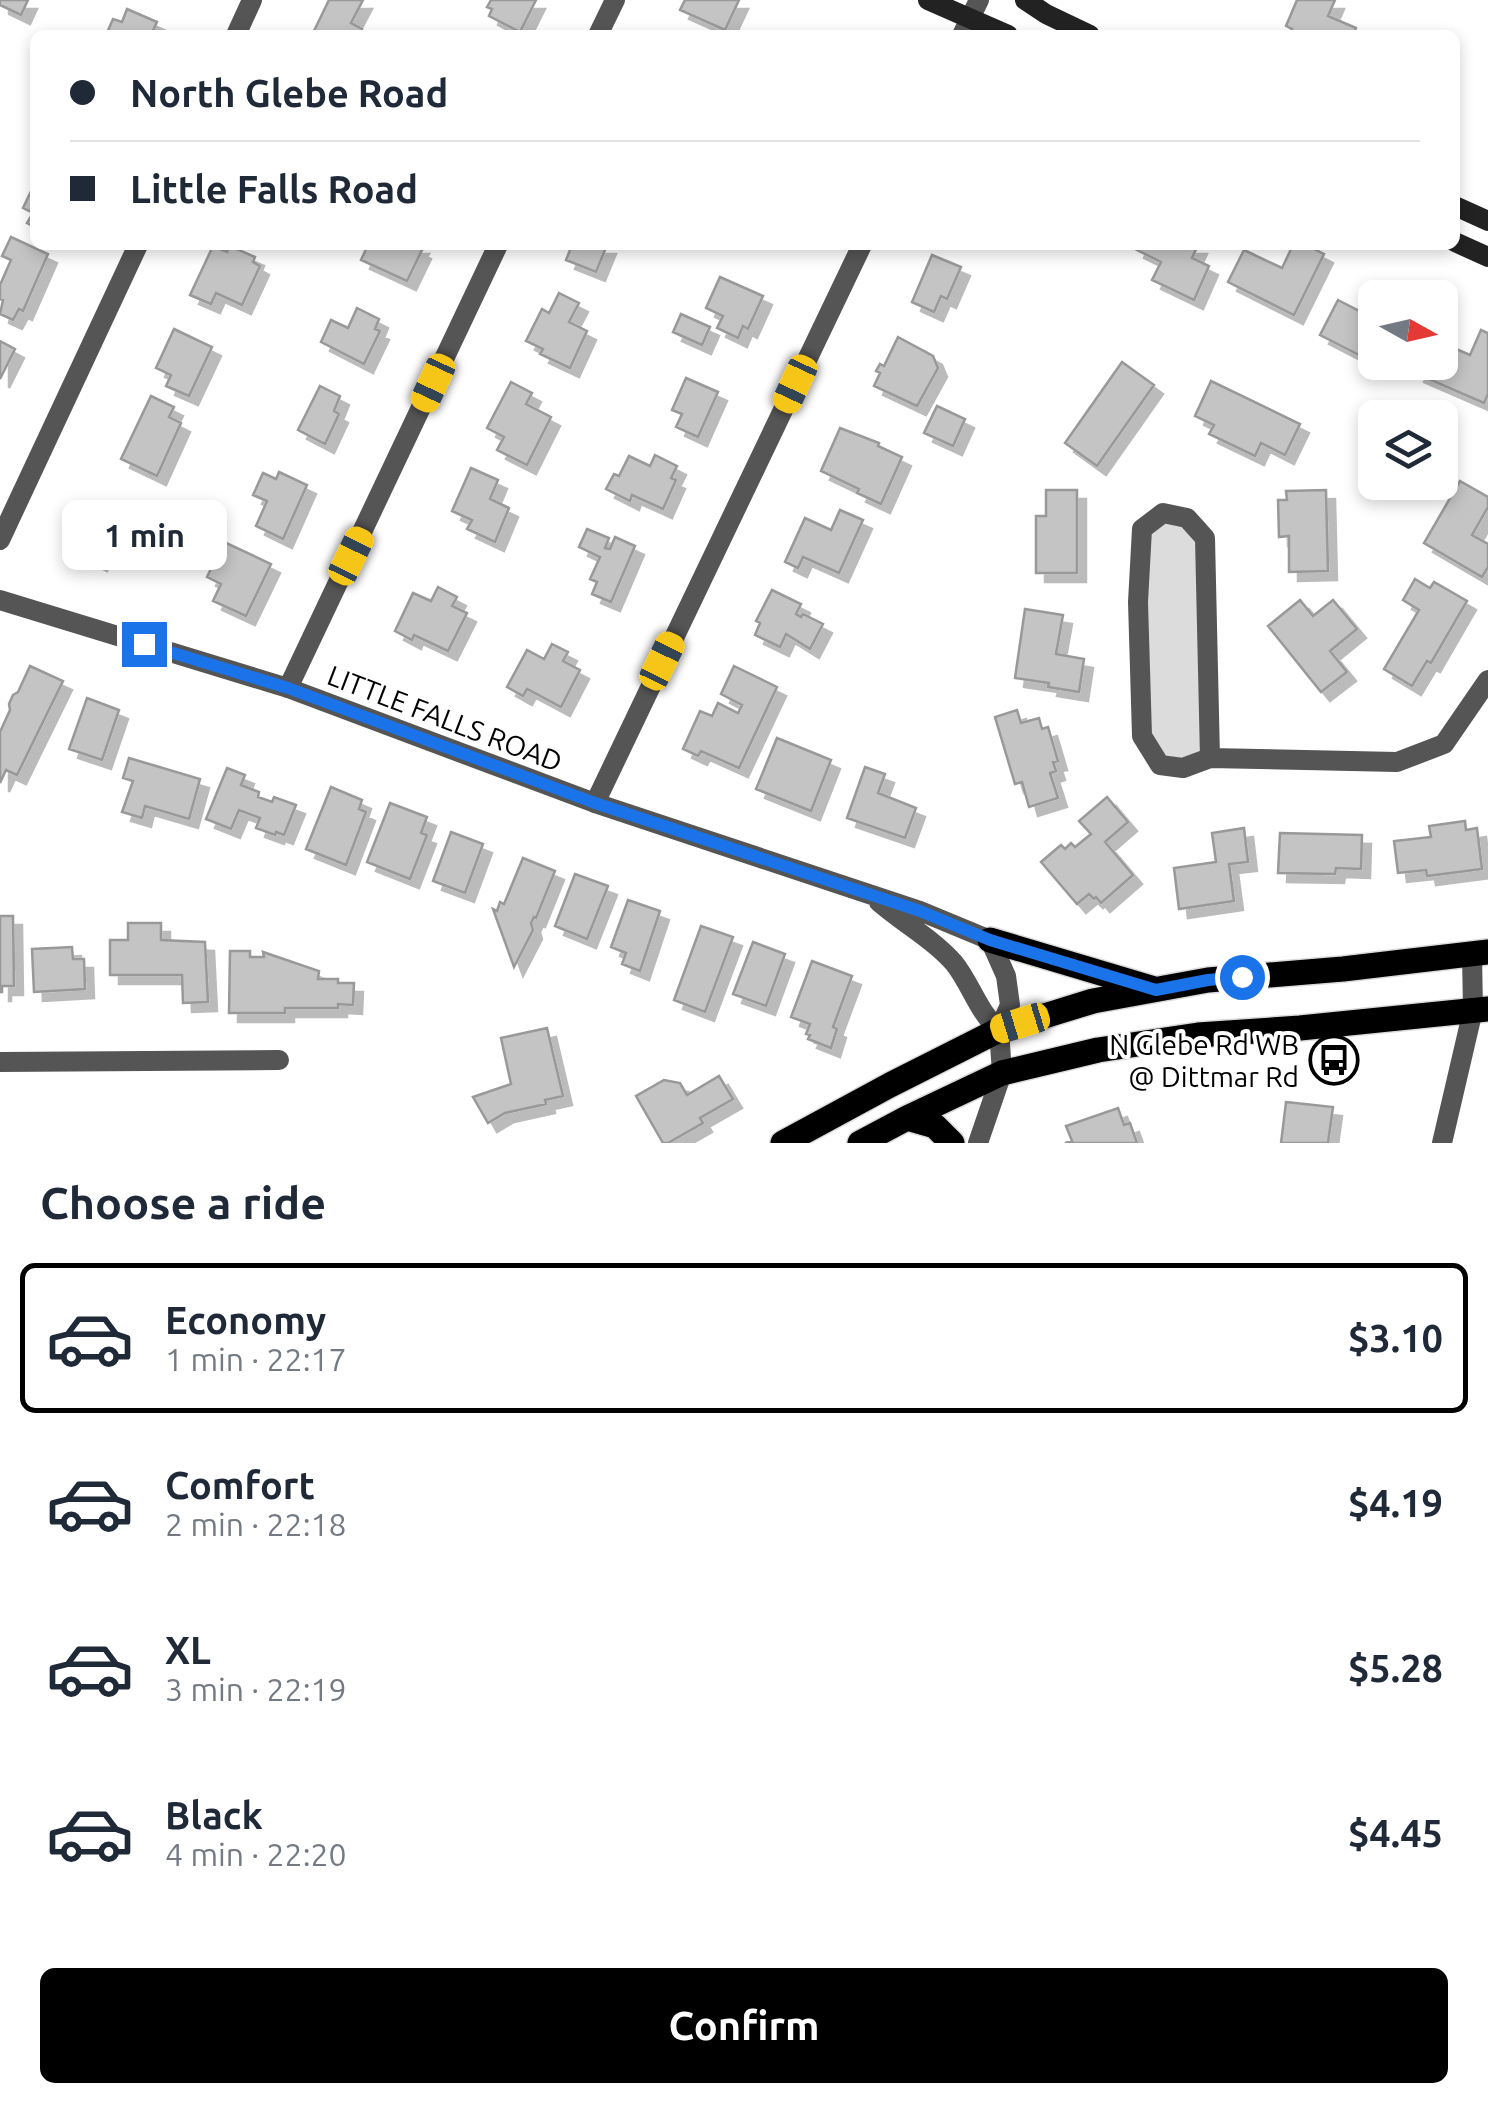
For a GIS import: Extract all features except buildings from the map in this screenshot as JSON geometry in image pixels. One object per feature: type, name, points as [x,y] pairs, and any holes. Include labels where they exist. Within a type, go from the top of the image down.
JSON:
[{"type":"main road","points":[[928,0],[997,30]]},
{"type":"main road","points":[[1025,0],[1080,30]]},
{"type":"main road","points":[[1460,208],[1488,221]]},
{"type":"main road","points":[[1460,244],[1488,258]]},
{"type":"main road","points":[[990,940],[1156,990]]},
{"type":"main road","points":[[784,1143],[999,1030],[1092,1001],[1208,980],[1480,953]]},
{"type":"main road","points":[[860,1143],[1002,1073],[1098,1050],[1198,1035],[1480,1009]]},
{"type":"main road","points":[[906,1118],[935,1126],[952,1143]]},
{"type":"street","points":[[238,30],[252,0]]},
{"type":"street","points":[[600,30],[615,0]]},
{"type":"street","points":[[0,540],[136,250]]},
{"type":"street","points":[[288,688],[496,250]]},
{"type":"street","points":[[595,803],[860,250]]},
{"type":"street","points":[[1210,758],[1206,538],[1187,518],[1163,513],[1142,529],[1138,602],[1142,736],[1160,766],[1183,768],[1210,758],[1397,762],[1444,744],[1488,680]]},
{"type":"street","name":"LITTLE FALLS ROAD","points":[[0,600],[288,688],[595,803],[920,911],[990,940]]},
{"type":"street","name":"LITTLE FALLS ROAD","points":[[870,894],[945,954],[958,968],[988,1021],[999,1030]]},
{"type":"street","points":[[978,1143],[1002,1073],[999,1030],[1010,1005],[1006,976],[990,940]]},
{"type":"street","points":[[1442,1143],[1480,1009],[1480,953]]},
{"type":"street","points":[[0,1062],[279,1060]]},
{"type":"shaded area","points":[[1163,513],[1205,538],[1210,758],[1160,765],[1142,736],[1142,529]]},
{"type":"place","name":"N Glebe Rd WB @ Dittmar Rd","points":[[1334,1060]]},
{"type":"route","points":[[144,644],[288,688],[595,803],[920,911],[990,940],[1156,990],[1242,977]]}]
